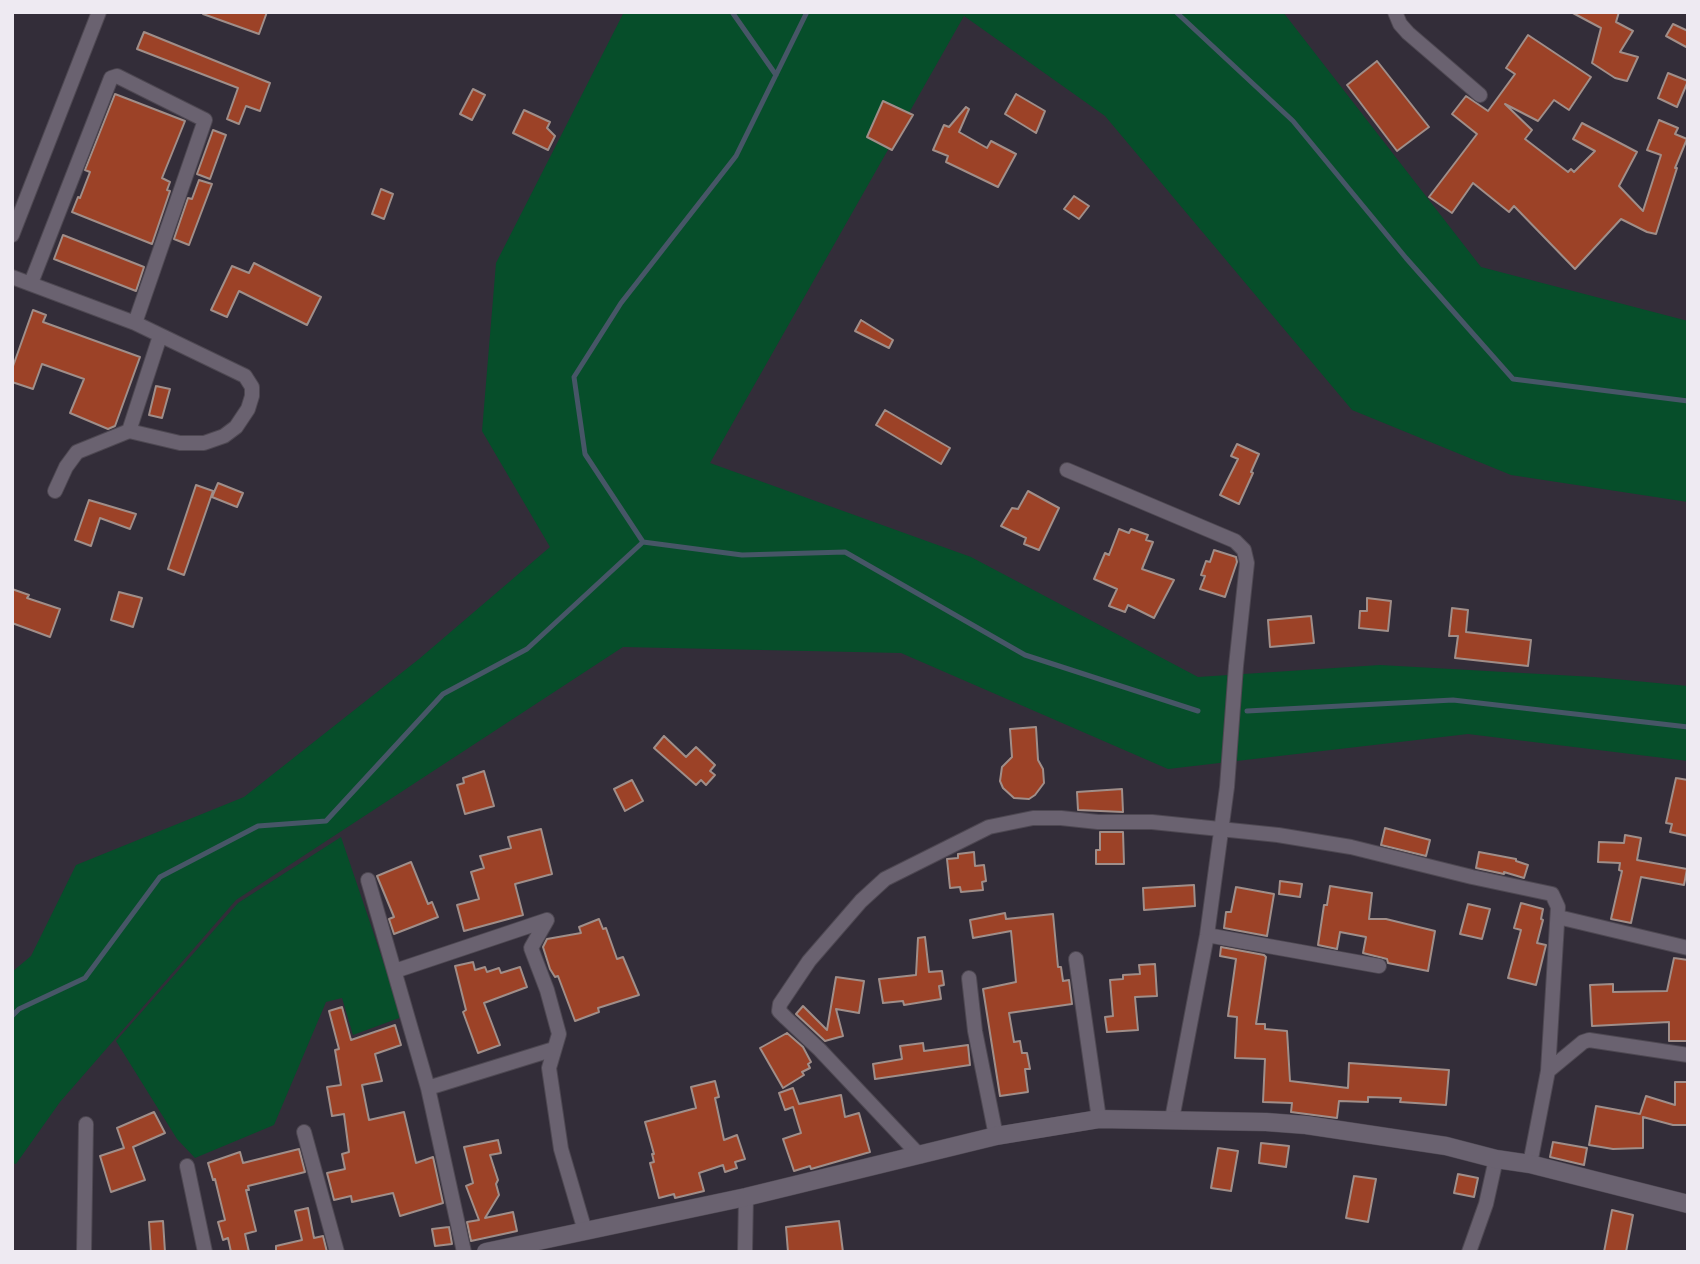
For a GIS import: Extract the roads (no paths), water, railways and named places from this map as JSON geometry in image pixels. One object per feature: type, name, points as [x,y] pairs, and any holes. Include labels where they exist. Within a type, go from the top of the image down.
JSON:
[{"type":"street","points":[[12,235],[99,12]]},
{"type":"street","points":[[1395,12],[1408,33],[1480,94]]},
{"type":"street","points":[[31,283],[111,78],[117,76],[205,120],[135,323]]},
{"type":"street","points":[[12,277],[135,323],[245,376],[252,387],[248,409],[236,427],[225,436],[204,443],[180,443],[129,431],[77,452],[66,467],[55,491]]},
{"type":"street","points":[[129,431],[160,336]]},
{"type":"street","points":[[1067,470],[1235,541],[1244,550],[1247,563],[1227,787],[1207,935],[1172,1119]]},
{"type":"street","points":[[920,1156],[779,1011],[780,1004],[809,961],[861,901],[885,879],[989,827],[1033,818],[1061,818],[1221,828],[1351,847],[1472,877],[1547,892],[1556,898],[1558,917],[1548,1071],[1530,1164]]},
{"type":"street","points":[[368,880],[428,1088],[464,1252]]},
{"type":"street","points":[[1558,917],[1688,948]]},
{"type":"street","points":[[395,971],[547,920],[531,948],[547,990],[559,1034],[549,1068],[561,1149],[584,1231]]},
{"type":"street","points":[[1207,935],[1379,966]]},
{"type":"street","points":[[1076,959],[1099,1119]]},
{"type":"street","points":[[969,978],[975,1031],[996,1136]]},
{"type":"street","points":[[1548,1071],[1589,1040],[1688,1055]]},
{"type":"street","points":[[428,1088],[554,1049]]},
{"type":"street","points":[[486,1252],[746,1197],[996,1136],[1099,1119],[1172,1119],[1306,1125],[1446,1146],[1688,1204]]},
{"type":"street","points":[[84,1252],[86,1124]]},
{"type":"street","points":[[304,1132],[338,1252]]},
{"type":"street","points":[[1469,1252],[1486,1204],[1496,1159]]},
{"type":"street","points":[[187,1166],[205,1252]]},
{"type":"street","points":[[745,1252],[746,1197]]},
{"type":"waterway","points":[[732,12],[776,75]]},
{"type":"waterway","points":[[12,1016],[19,1009],[85,978],[160,877],[258,826],[326,821],[443,694],[527,649],[643,542],[585,454],[574,377],[621,303],[736,156],[807,12]]},
{"type":"waterway","points":[[1176,12],[1293,121],[1406,258],[1513,379],[1688,401]]},
{"type":"waterway","points":[[643,542],[742,555],[845,552],[1025,655],[1198,711]]},
{"type":"waterway","points":[[1247,711],[1453,700],[1688,727]]}]
